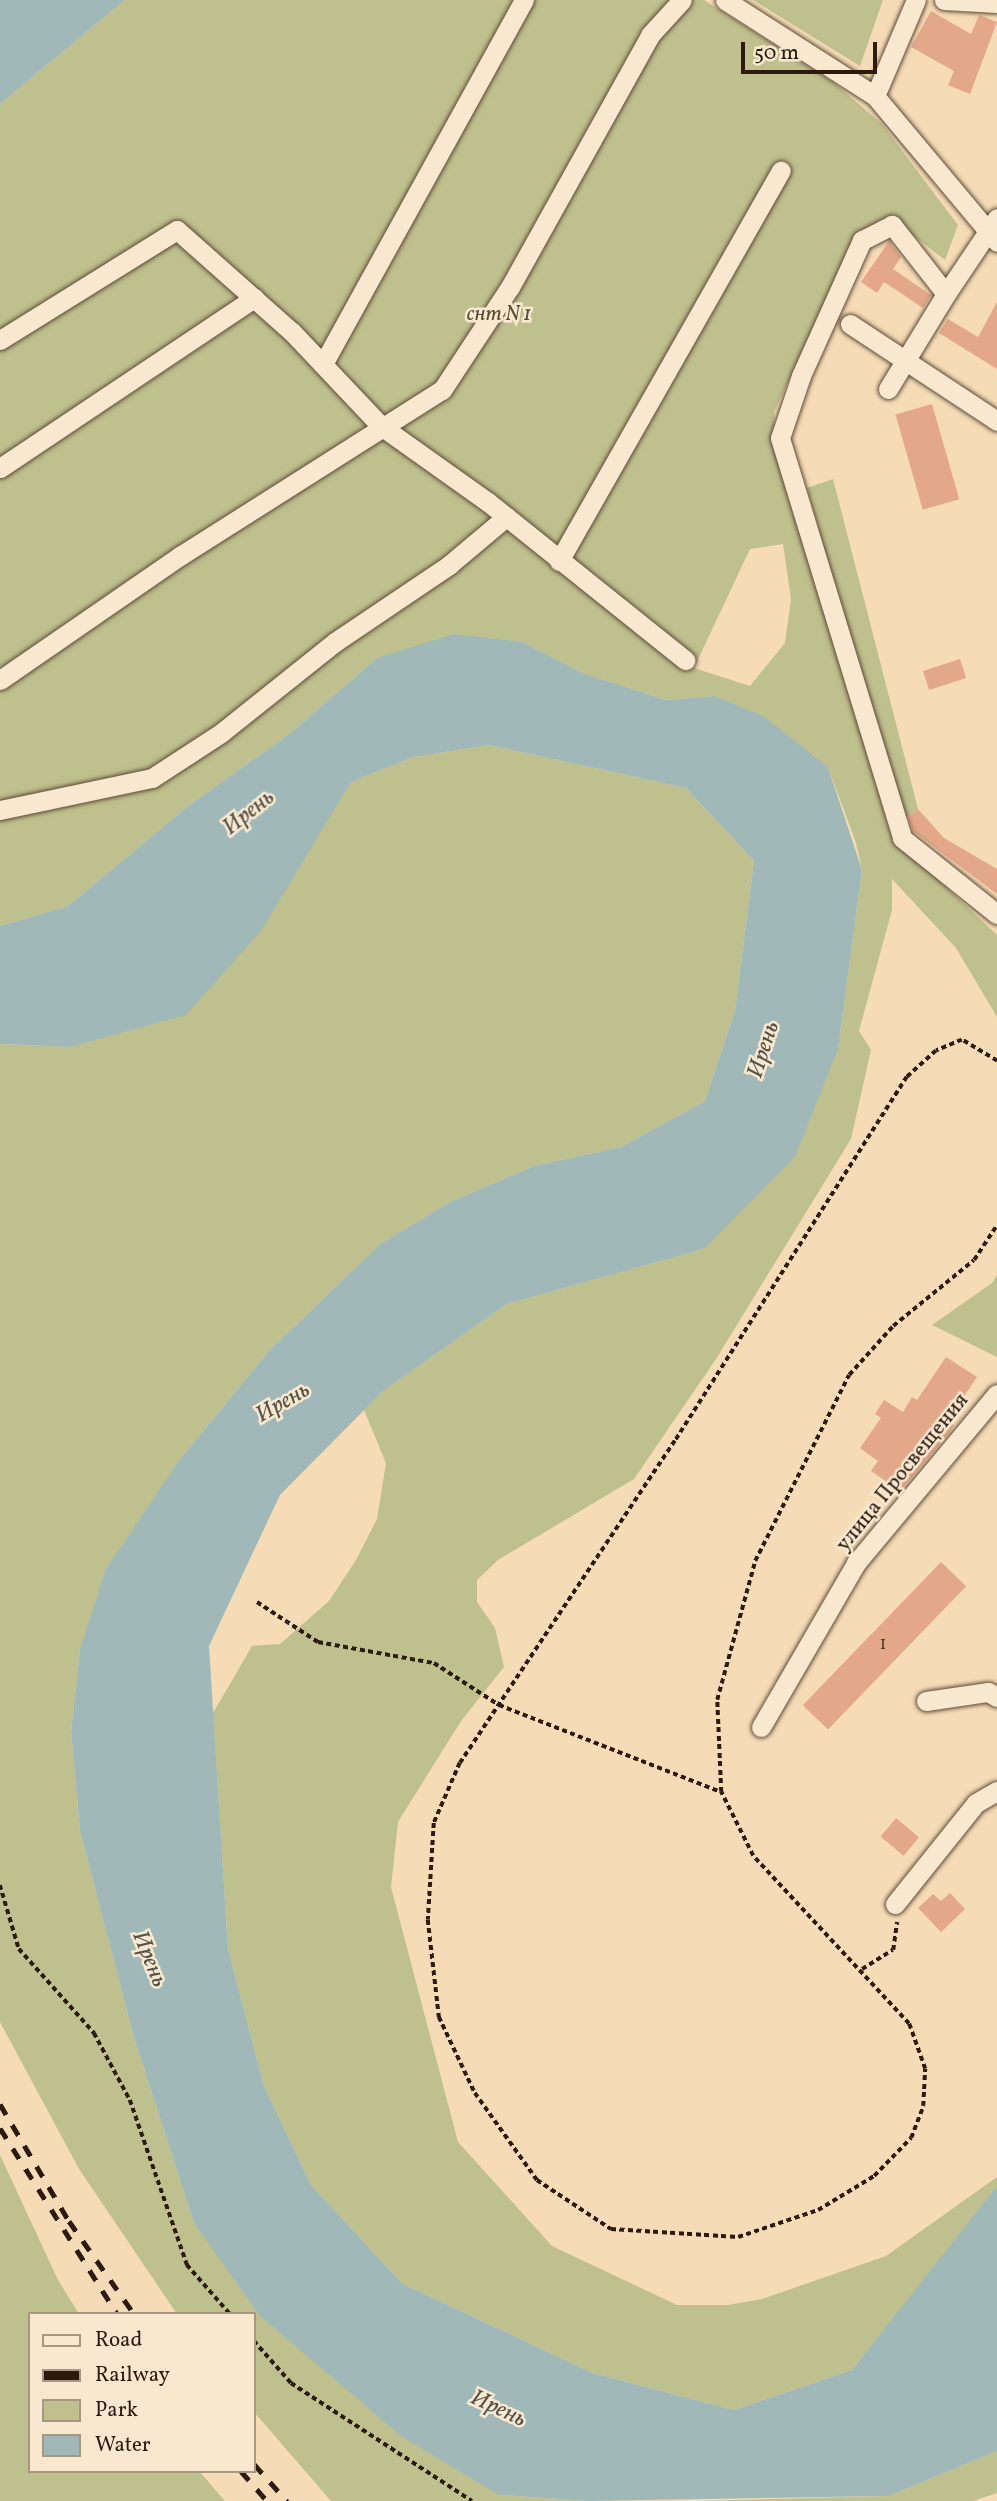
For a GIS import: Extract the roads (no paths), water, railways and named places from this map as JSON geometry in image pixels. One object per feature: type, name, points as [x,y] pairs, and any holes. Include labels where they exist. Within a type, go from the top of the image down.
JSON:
[{"type":"street","points":[[323,364],[524,0]]},
{"type":"street","points":[[0,680],[381,426],[442,390],[510,286],[650,35],[682,0]]},
{"type":"street","points":[[725,0],[875,96],[994,230],[946,295],[888,389]]},
{"type":"street","points":[[875,96],[916,0]]},
{"type":"street","points":[[944,0],[997,3]]},
{"type":"street","points":[[559,561],[781,171]]},
{"type":"street","points":[[946,295],[892,225],[862,240],[802,376],[780,438],[902,838],[997,914]]},
{"type":"street","points":[[0,340],[177,230],[323,364],[381,426],[506,517],[685,660]]},
{"type":"street","points":[[0,468],[254,298]]},
{"type":"street","points":[[850,324],[997,421]]},
{"type":"street","points":[[0,810],[152,778],[221,733],[335,642],[449,565],[506,517]]},
{"type":"street","name":"улица Просвещения","points":[[761,1727],[856,1563],[997,1394]]},
{"type":"street","points":[[926,1701],[988,1692],[997,1697]]},
{"type":"street","points":[[895,1904],[976,1803],[997,1791]]},
{"type":"water","points":[[0,0],[125,0],[0,104]]},
{"type":"water","name":"Ирень","points":[[454,634],[523,642],[583,673],[666,700],[714,696],[763,716],[828,767],[862,870],[838,1049],[795,1157],[704,1249],[507,1304],[382,1392],[280,1495],[209,1646],[228,1949],[264,2086],[311,2185],[403,2284],[593,2373],[734,2410],[852,2370],[997,2186],[997,2451],[889,2496],[589,2501],[499,2495],[401,2436],[260,2316],[194,2223],[134,2038],[80,1831],[71,1732],[80,1649],[106,1569],[181,1458],[269,1351],[380,1244],[452,1201],[534,1166],[621,1147],[705,1101],[735,1011],[754,861],[686,788],[489,745],[414,757],[351,782],[261,931],[186,1015],[70,1047],[0,1044],[0,926],[68,906],[188,806],[288,735],[377,658]]},
{"type":"railway","points":[[0,2104],[69,2221],[133,2312]]},
{"type":"railway","points":[[0,2128],[116,2312]]},
{"type":"railway","points":[[256,2466],[287,2501]]},
{"type":"railway","points":[[243,2473],[267,2501]]},
{"type":"park label","name":"снт N 1","points":[[499,315]]}]
